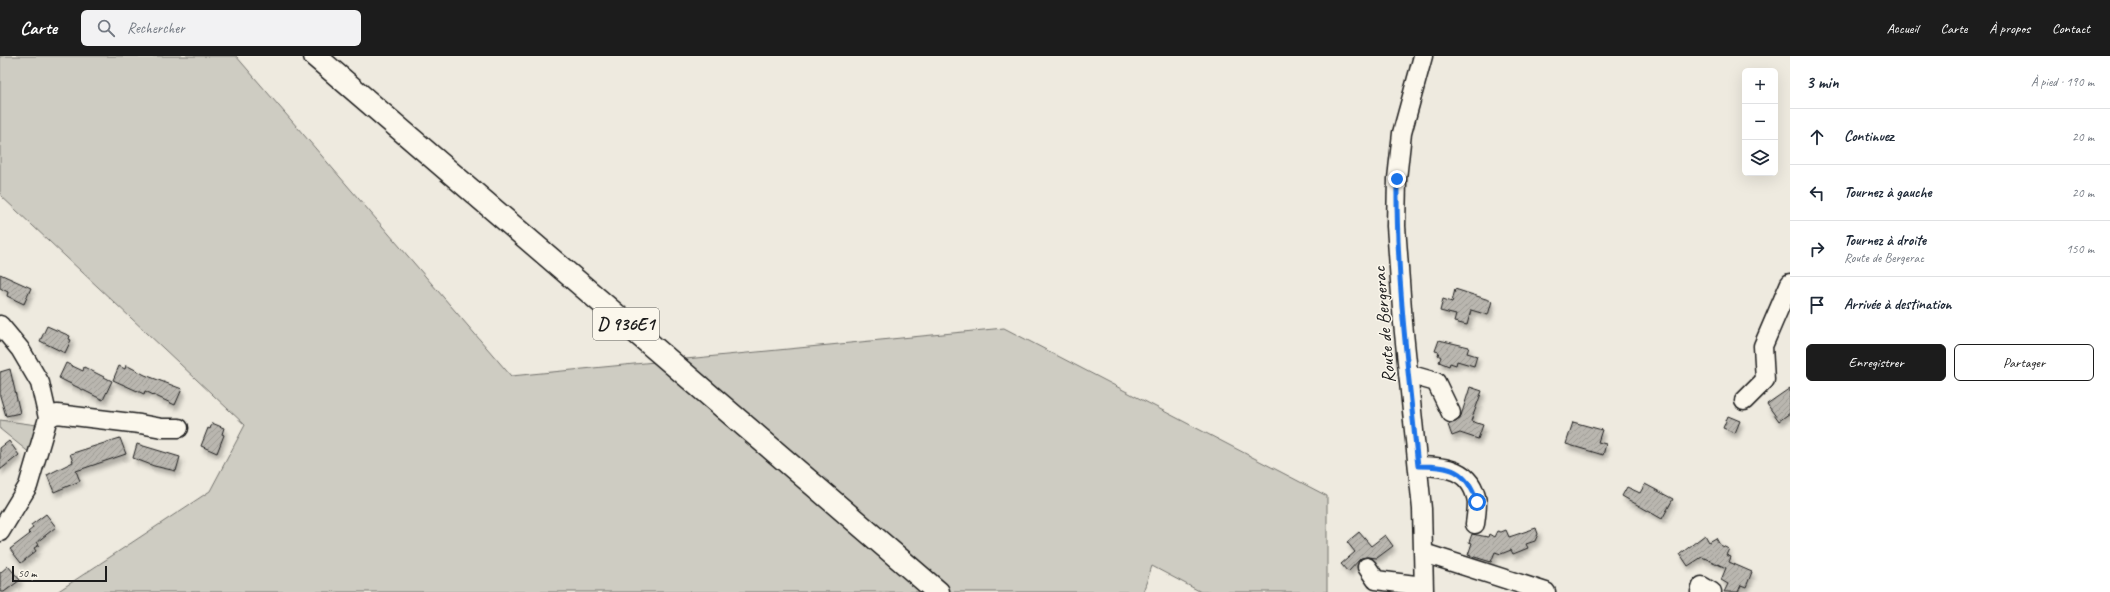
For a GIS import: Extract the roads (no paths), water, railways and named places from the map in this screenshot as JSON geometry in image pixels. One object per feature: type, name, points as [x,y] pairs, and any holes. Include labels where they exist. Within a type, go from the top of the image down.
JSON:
[{"type":"main road","name":"D 936E1","points":[[315,56],[938,592]]},
{"type":"street","name":"Route de Bergerac","points":[[1423,56],[1402,133],[1397,179],[1396,226],[1408,374],[1418,466],[1424,553],[1424,589]]},
{"type":"street","points":[[1744,401],[1765,380],[1763,346],[1790,283]]},
{"type":"street","points":[[0,325],[20,348],[40,383],[48,418],[28,486],[0,532]]},
{"type":"street","points":[[1408,374],[1436,382],[1451,413]]},
{"type":"street","points":[[48,418],[57,414],[162,428],[179,428]]},
{"type":"street","points":[[1418,466],[1437,466],[1454,470],[1464,477],[1473,490],[1477,502],[1476,524]]},
{"type":"street","points":[[1424,553],[1546,592]]},
{"type":"street","points":[[1367,567],[1376,580],[1424,589]]},
{"type":"street","points":[[1700,592],[1702,586],[1712,592]]}]
